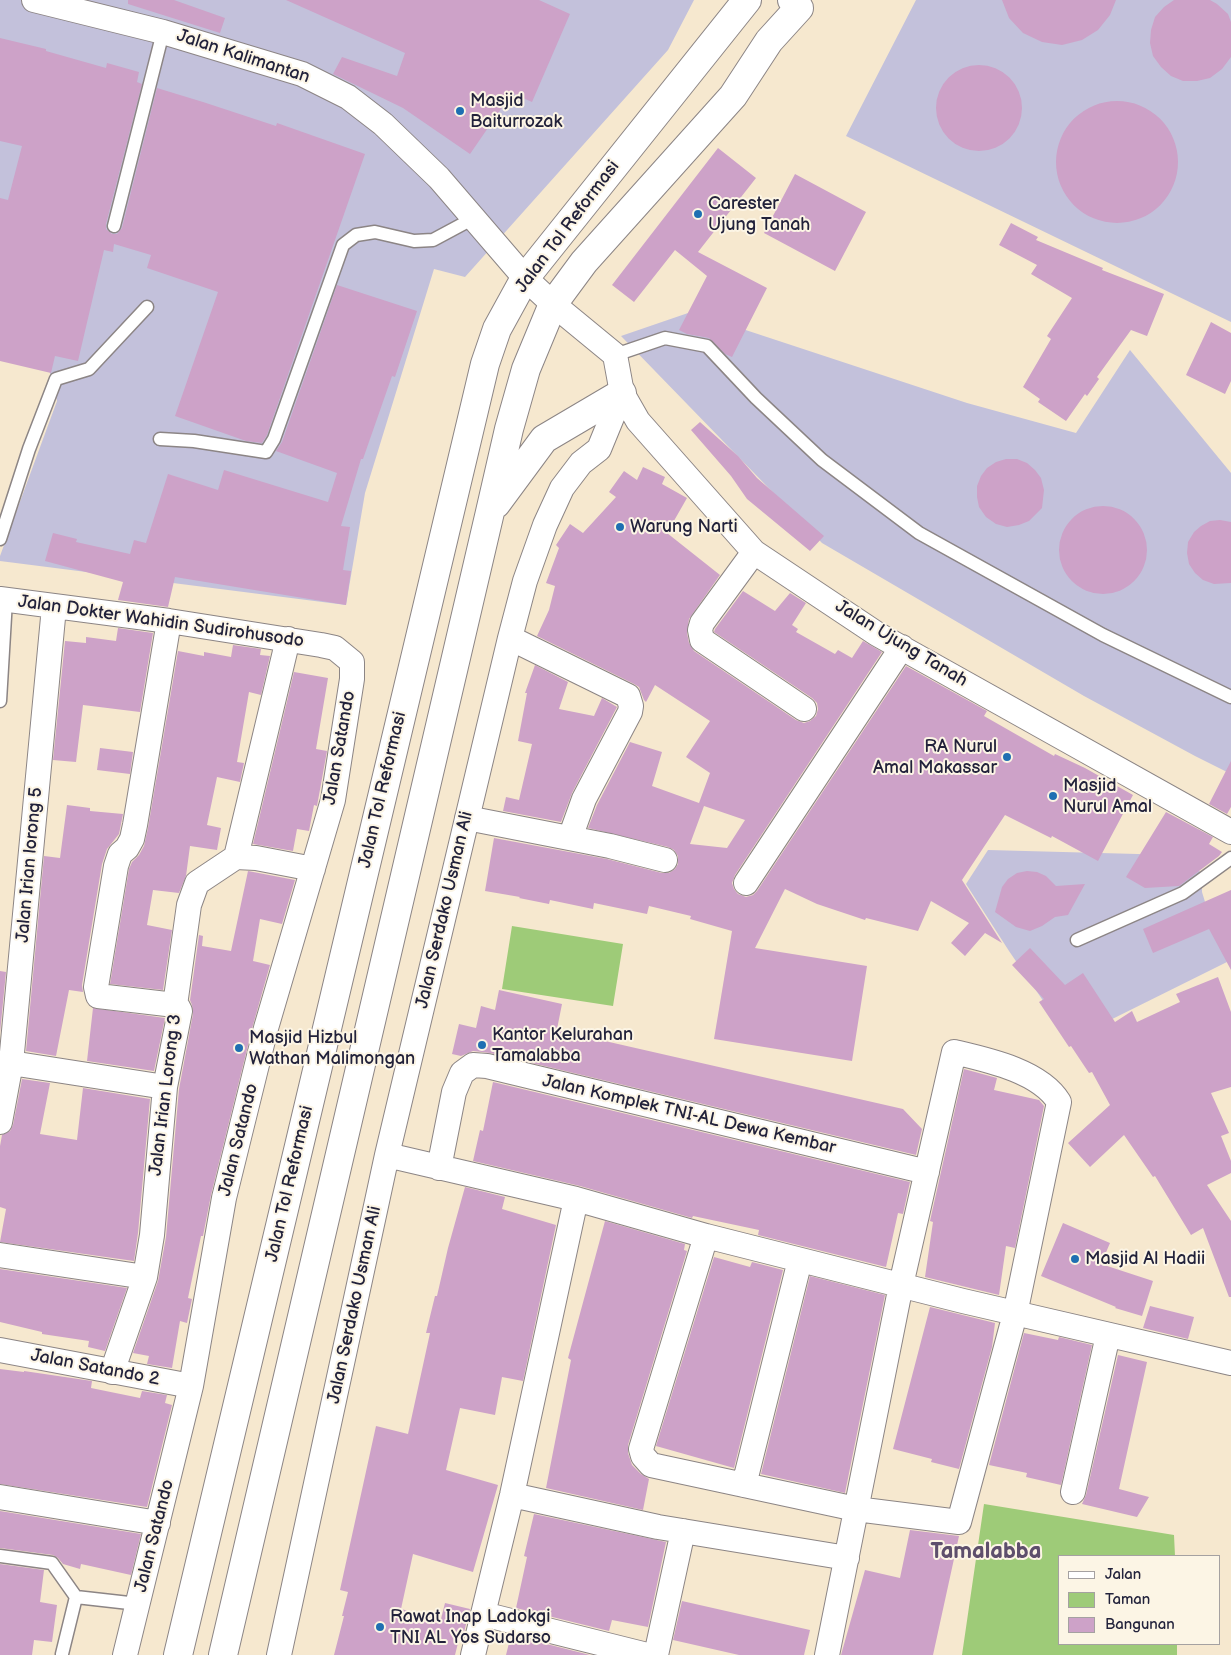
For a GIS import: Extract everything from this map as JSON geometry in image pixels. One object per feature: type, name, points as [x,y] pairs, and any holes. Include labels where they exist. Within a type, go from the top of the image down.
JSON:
[{"type":"highway","name":"Jalan Tol Reformasi","points":[[178,1655],[485,364],[498,329],[525,278],[740,3]]},
{"type":"highway","points":[[740,3],[769,41]]},
{"type":"highway","name":"Jalan Tol Reformasi","points":[[223,1655],[509,429],[526,369],[553,304],[584,262],[733,96],[769,41],[799,3]]},
{"type":"highway","points":[[490,512],[544,440],[622,393]]},
{"type":"street","name":"Jalan Kalimantan","points":[[34,0],[163,32],[302,74],[348,97],[383,124],[432,171],[525,278],[553,304],[616,355]]},
{"type":"street","points":[[616,355],[622,393]]},
{"type":"street","name":"Jalan Ujung Tanah","points":[[622,393],[638,420],[754,552],[877,634],[1231,832]]},
{"type":"street","name":"Jalan Serdako Usman Ali","points":[[279,1655],[387,1156],[525,581],[545,525],[562,488],[581,463],[599,449],[622,393]]},
{"type":"street","points":[[754,552],[702,623],[700,630],[702,640],[804,709]]},
{"type":"street","name":"Jalan Dokter Wahidin Sudirohusodo","points":[[3,600],[169,621],[321,645]]},
{"type":"street","name":"Jalan Irian lorong 5","points":[[0,1122],[11,1064],[54,607]]},
{"type":"street","name":"Jalan Irian Lorong 3","points":[[112,1372],[145,1277],[152,1235],[165,1086],[180,1011],[175,1005],[98,996],[96,987],[116,866],[120,854],[127,848],[132,839],[135,825],[169,621]]},
{"type":"street","points":[[510,638],[628,696],[630,700],[630,712],[584,799],[570,838]]},
{"type":"street","points":[[236,857],[288,640]]},
{"type":"street","name":"Jalan Satando","points":[[125,1655],[191,1386],[224,1198],[266,1028],[333,800],[352,679],[352,662],[335,648],[321,645]]},
{"type":"street","points":[[746,883],[902,647]]},
{"type":"street","points":[[467,818],[570,838],[665,860]]},
{"type":"street","points":[[175,1005],[189,905],[197,883],[236,857],[256,858],[313,869]]},
{"type":"street","points":[[706,1236],[641,1448],[643,1456],[651,1465],[856,1510],[959,1522],[1015,1314],[1059,1102],[1053,1093],[1019,1070],[954,1052],[901,1285],[856,1510],[846,1558],[827,1655]]},
{"type":"street","points":[[11,1064],[165,1086]]},
{"type":"street","name":"Jalan Komplek TNI-AL Dewa Kembar","points":[[439,1168],[454,1092],[462,1073],[473,1065],[487,1066],[927,1172]]},
{"type":"street","points":[[387,1156],[576,1199],[706,1236],[1015,1314],[1231,1363]]},
{"type":"street","points":[[472,1655],[512,1495],[576,1199]]},
{"type":"street","points":[[0,1255],[145,1277]]},
{"type":"street","points":[[744,1485],[800,1260]]},
{"type":"street","points":[[1073,1492],[1108,1335]]},
{"type":"street","name":"Jalan Satando 2","points":[[0,1350],[191,1386]]},
{"type":"street","points":[[512,1495],[658,1527],[846,1558]]},
{"type":"street","points":[[0,1497],[158,1523]]},
{"type":"street","points":[[656,1655],[683,1531]]},
{"type":"street","points":[[483,1614],[647,1655]]},
{"type":"lane","points":[[114,226],[163,32]]},
{"type":"lane","points":[[160,439],[194,441],[266,452],[274,439],[343,245],[356,235],[375,232],[414,241],[432,240],[474,218]]},
{"type":"lane","points":[[0,539],[29,449],[56,379],[89,369],[147,307]]},
{"type":"lane","points":[[616,355],[666,338],[707,346],[756,398],[822,460],[919,533],[1103,635],[1231,697]]},
{"type":"lane","points":[[0,700],[3,600]]},
{"type":"lane","points":[[1077,940],[1183,893],[1231,858]]},
{"type":"lane","points":[[0,1556],[52,1563],[76,1597],[63,1655]]},
{"type":"lane","points":[[76,1597],[138,1604]]},
{"type":"shaded area","points":[[0,0],[694,0],[668,50],[465,277],[434,269],[365,493],[346,605],[0,561],[0,556],[57,401],[48,365],[0,305]]},
{"type":"shaded area","points":[[916,0],[1231,0],[1231,322],[846,136]]},
{"type":"shaded area","points":[[691,312],[967,403],[1076,433],[1130,350],[1231,473],[1231,774],[1084,696],[822,543],[621,336]]},
{"type":"shaded area","points":[[988,850],[1175,855],[1202,873],[1202,892],[1209,915],[1231,960],[1070,1040],[966,884]]},
{"type":"green space","points":[[512,926],[623,944],[613,1006],[502,989]]},
{"type":"green space","points":[[984,1504],[1174,1535],[1175,1555],[1058,1555],[1058,1645],[1177,1645],[1177,1655],[962,1655]]},
{"type":"building","points":[[128,0],[174,0],[225,18],[220,33],[128,4]]},
{"type":"building","points":[[286,0],[539,0],[570,14],[532,102],[512,93],[470,154],[403,108],[333,74],[342,57],[397,76],[405,53]]},
{"type":"building","points":[[1002,0],[1116,0],[1110,15],[1098,30],[1082,40],[1062,45],[1042,42],[1023,33],[1009,18]]},
{"type":"building","points":[[1174,0],[1210,0],[1228,14],[1231,22],[1231,57],[1222,69],[1210,78],[1197,81],[1183,81],[1171,76],[1153,56],[1150,43],[1155,17]]},
{"type":"building","points":[[0,38],[46,49],[46,51],[106,68],[107,63],[139,72],[137,82],[142,84],[106,224],[106,229],[112,234],[117,234],[122,228],[157,88],[276,126],[277,123],[365,154],[267,435],[262,443],[246,441],[175,416],[218,292],[147,268],[151,255],[114,244],[113,252],[104,250],[78,361],[55,356],[51,373],[0,361],[0,198],[8,200],[22,146],[0,141]]},
{"type":"building","points":[[979,65],[995,68],[1003,72],[1015,84],[1019,92],[1022,108],[1019,124],[1015,132],[1003,144],[995,148],[979,151],[963,148],[955,144],[943,132],[939,124],[936,108],[939,92],[943,84],[955,72],[963,68]]},
{"type":"building","points":[[1117,101],[1129,102],[1140,106],[1151,111],[1160,119],[1168,128],[1173,139],[1177,150],[1177,174],[1173,185],[1168,196],[1160,205],[1151,213],[1140,218],[1129,222],[1117,223],[1105,222],[1094,218],[1083,213],[1074,205],[1066,196],[1061,185],[1057,174],[1056,162],[1057,150],[1061,139],[1066,128],[1074,119],[1083,111],[1094,106],[1105,102]]},
{"type":"building","points":[[718,148],[756,178],[698,252],[767,288],[732,357],[725,354],[709,338],[687,334],[679,330],[707,276],[675,250],[634,302],[612,285]]},
{"type":"building","points":[[795,174],[866,212],[835,271],[764,233]]},
{"type":"building","points":[[1011,223],[1038,237],[1036,240],[1103,268],[1102,270],[1164,294],[1147,336],[1131,330],[1097,377],[1099,379],[1087,396],[1085,394],[1066,421],[1038,402],[1040,399],[1023,387],[1051,339],[1047,336],[1072,298],[1031,274],[1037,265],[999,245]]},
{"type":"building","points":[[337,285],[417,311],[395,377],[392,376],[363,459],[361,459],[341,526],[350,527],[343,570],[351,571],[346,605],[175,577],[168,607],[118,600],[123,582],[45,561],[53,533],[77,539],[76,542],[130,554],[134,540],[146,543],[168,474],[218,490],[224,470],[328,502],[337,473],[276,451],[282,442]]},
{"type":"building","points":[[1211,322],[1231,333],[1231,381],[1225,394],[1186,375]]},
{"type":"building","points":[[700,422],[738,456],[757,478],[824,536],[810,551],[747,499],[731,476],[691,430]]},
{"type":"building","points":[[1006,459],[1017,459],[1027,463],[1041,478],[1044,490],[1042,508],[1029,521],[1007,527],[996,524],[986,517],[979,507],[977,497],[977,486],[987,468],[996,462]]},
{"type":"building","points":[[643,467],[665,477],[662,484],[687,498],[667,533],[720,575],[689,619],[687,633],[689,643],[694,651],[796,720],[804,723],[816,716],[817,703],[714,632],[743,591],[775,611],[790,593],[806,603],[792,625],[798,629],[796,632],[835,654],[838,650],[852,658],[863,641],[882,652],[735,875],[732,883],[738,894],[746,897],[753,895],[757,891],[906,666],[987,711],[984,716],[1054,756],[1055,754],[1085,768],[1133,795],[1098,861],[1052,836],[1051,838],[1005,815],[962,880],[1002,943],[985,933],[965,956],[951,943],[969,923],[931,901],[918,931],[866,918],[865,920],[817,904],[785,889],[755,948],[867,966],[852,1061],[714,1039],[732,931],[690,919],[691,916],[649,906],[647,914],[594,903],[593,909],[550,900],[549,904],[485,891],[494,838],[607,859],[662,873],[669,873],[678,864],[678,856],[674,850],[668,847],[588,828],[597,805],[630,742],[662,752],[652,786],[699,803],[710,773],[686,757],[710,721],[655,685],[646,702],[639,687],[537,636],[549,610],[555,586],[546,583],[559,548],[556,545],[570,524],[583,533],[616,497],[609,492],[624,471],[637,480]],"holes":[[[704,806],[745,820],[727,848],[690,844]]]},
{"type":"building","points":[[1103,506],[1120,509],[1134,519],[1144,533],[1147,550],[1144,567],[1134,581],[1120,591],[1103,594],[1086,591],[1072,581],[1062,567],[1059,550],[1062,533],[1072,519],[1086,509]]},
{"type":"building","points":[[1210,521],[1231,522],[1231,583],[1214,584],[1203,580],[1189,564],[1188,542],[1194,532],[1201,526]]},
{"type":"building","points":[[118,628],[153,633],[140,712],[83,705],[76,762],[53,760],[65,641],[86,643],[86,637],[116,641]]},
{"type":"building","points":[[233,645],[261,649],[260,655],[270,656],[261,695],[249,692],[237,762],[244,763],[240,782],[217,777],[207,825],[221,828],[217,850],[190,846],[186,876],[179,893],[153,890],[147,925],[172,930],[163,990],[110,984],[129,869],[144,846],[148,828],[178,651],[204,656],[204,652],[231,657]]},
{"type":"building","points":[[535,665],[568,682],[559,709],[594,716],[602,698],[617,707],[572,793],[561,822],[503,811],[506,797],[519,800],[532,744],[518,741],[527,693],[525,693]]},
{"type":"building","points":[[294,672],[328,678],[316,749],[327,751],[317,806],[314,805],[309,831],[297,829],[293,851],[253,844]]},
{"type":"building","points":[[100,748],[133,752],[130,774],[97,770]]},
{"type":"building","points":[[1231,761],[1231,807],[1227,814],[1209,804]]},
{"type":"building","points":[[67,805],[90,808],[90,811],[123,814],[119,834],[107,849],[102,864],[82,985],[83,992],[69,990],[56,1056],[26,1051],[44,856],[60,858]]},
{"type":"building","points":[[1166,812],[1213,837],[1209,844],[1222,852],[1179,886],[1145,888],[1126,877]]},
{"type":"building","points":[[248,871],[295,880],[282,924],[260,919],[253,961],[270,965],[253,1025],[211,1195],[203,1236],[201,1236],[188,1298],[192,1299],[187,1323],[180,1321],[172,1368],[147,1364],[149,1356],[133,1353],[158,1281],[166,1237],[179,1089],[193,1014],[190,1000],[199,935],[203,936],[202,946],[231,951]]},
{"type":"building","points":[[1037,872],[1046,876],[1056,886],[1085,884],[1068,915],[1055,917],[1042,926],[1030,931],[1016,927],[995,912],[1002,887],[1008,879],[1017,873]]},
{"type":"building","points":[[1231,890],[1231,970],[1209,929],[1153,953],[1143,929]]},
{"type":"building","points":[[1030,948],[1065,985],[1083,973],[1115,1022],[1132,1011],[1137,1022],[1180,1002],[1176,994],[1218,977],[1231,1012],[1231,1087],[1211,1093],[1229,1133],[1221,1136],[1231,1161],[1231,1173],[1207,1185],[1231,1221],[1231,1297],[1229,1297],[1203,1228],[1191,1235],[1155,1176],[1153,1177],[1124,1135],[1090,1167],[1068,1143],[1110,1105],[1092,1072],[1089,1073],[1071,1046],[1069,1047],[1039,1002],[1044,999],[1012,965]]},
{"type":"building","points":[[0,971],[6,972],[0,1033]]},
{"type":"building","points":[[499,990],[562,1004],[557,1029],[561,1031],[903,1109],[922,1129],[916,1155],[490,1053],[473,1051],[461,1056],[452,1054],[459,1024],[476,1028],[481,1006],[495,1010]]},
{"type":"building","points":[[93,1008],[165,1018],[154,1071],[87,1061]]},
{"type":"building","points":[[964,1069],[997,1078],[994,1090],[1039,1100],[1044,1106],[1015,1248],[1006,1246],[999,1295],[925,1277],[933,1222],[930,1221]]},
{"type":"building","points":[[22,1079],[50,1083],[40,1134],[77,1140],[83,1088],[150,1099],[134,1261],[0,1242],[6,1209],[0,1207],[0,1146],[2,1135],[10,1131],[13,1125]]},
{"type":"building","points":[[493,1082],[910,1182],[903,1214],[898,1213],[886,1267],[758,1235],[759,1230],[693,1216],[692,1218],[580,1186],[473,1161],[480,1130],[483,1131]]},
{"type":"building","points":[[465,1187],[505,1197],[502,1209],[556,1225],[523,1381],[502,1377],[495,1415],[460,1408],[446,1470],[498,1485],[473,1572],[413,1554],[401,1609],[441,1619],[445,1603],[470,1609],[462,1640],[459,1639],[455,1655],[334,1655],[348,1592],[340,1590],[376,1426],[408,1434],[430,1333],[426,1333]]},
{"type":"building","points":[[605,1221],[685,1244],[684,1250],[687,1251],[628,1445],[628,1453],[632,1465],[649,1479],[643,1510],[546,1488],[571,1360],[568,1358]]},
{"type":"building","points":[[1063,1223],[1110,1243],[1101,1264],[1153,1281],[1142,1316],[1115,1308],[1041,1276]]},
{"type":"building","points":[[714,1257],[750,1267],[752,1262],[783,1270],[734,1468],[656,1446]]},
{"type":"building","points":[[0,1269],[127,1288],[105,1351],[88,1347],[89,1341],[42,1334],[42,1332],[0,1322]]},
{"type":"building","points":[[810,1276],[885,1295],[845,1493],[761,1474]]},
{"type":"building","points":[[1150,1306],[1194,1317],[1188,1339],[1143,1328]]},
{"type":"building","points":[[930,1307],[995,1323],[992,1347],[959,1469],[931,1462],[932,1459],[893,1449]]},
{"type":"building","points":[[1024,1333],[1058,1340],[1059,1337],[1092,1345],[1061,1485],[1026,1477],[1027,1473],[989,1465]]},
{"type":"building","points":[[1118,1355],[1147,1362],[1119,1489],[1149,1497],[1137,1517],[1082,1504],[1086,1495]]},
{"type":"building","points":[[0,1369],[92,1381],[91,1388],[140,1398],[142,1391],[167,1395],[165,1403],[172,1405],[147,1507],[0,1484]]},
{"type":"building","points":[[0,1511],[141,1534],[131,1575],[81,1564],[80,1569],[63,1564],[53,1555],[0,1548]]},
{"type":"building","points":[[534,1514],[666,1542],[648,1627],[612,1620],[609,1631],[516,1608],[527,1557],[524,1556]]},
{"type":"building","points":[[910,1530],[959,1536],[933,1655],[841,1655],[865,1570],[900,1578]]},
{"type":"building","points":[[0,1564],[44,1570],[40,1602],[57,1605],[52,1642],[34,1640],[32,1655],[0,1655]]},
{"type":"building","points":[[682,1601],[810,1630],[804,1655],[739,1655],[673,1640]]},
{"type":"building","points":[[511,1635],[590,1655],[506,1655]]},
{"type":"place","name":"Masjid Baiturrozak","points":[[460,111]]},
{"type":"place","name":"Carester Ujung Tanah","points":[[698,214]]},
{"type":"place","name":"Warung Narti","points":[[620,527]]},
{"type":"place","name":"RA Nurul Amal Makassar","points":[[1007,757]]},
{"type":"place","name":"Masjid Nurul Amal","points":[[1053,796]]},
{"type":"place","name":"Kantor Kelurahan Tamalabba","points":[[482,1045]]},
{"type":"place","name":"Masjid Hizbul Wathan Malimongan","points":[[239,1048]]},
{"type":"place","name":"Masjid Al Hadii","points":[[1075,1259]]},
{"type":"place","name":"Rawat Inap Ladokgi TNI AL Yos Sudarso","points":[[380,1627]]},
{"type":"district","name":"Tamalabba","points":[[986,1552]]}]
